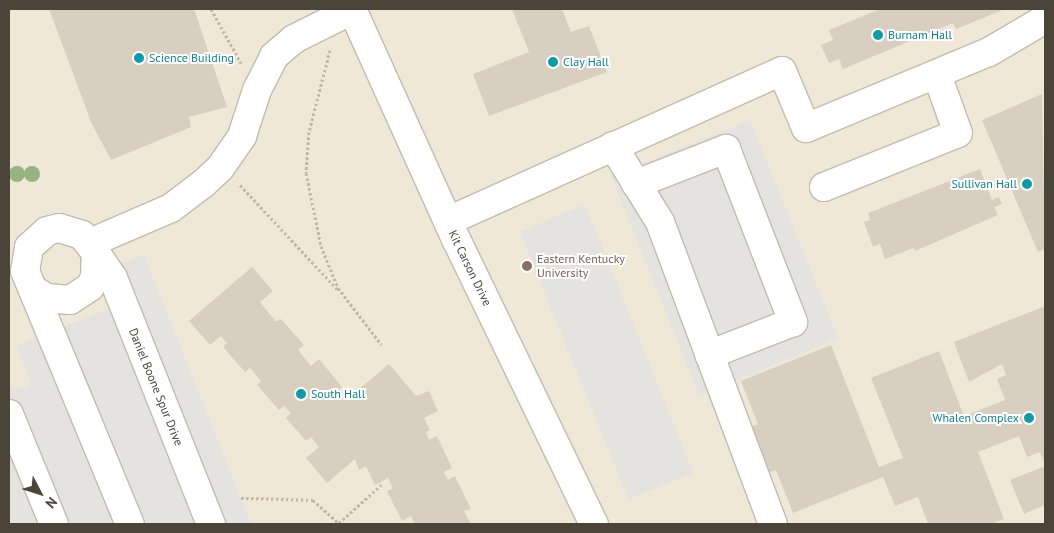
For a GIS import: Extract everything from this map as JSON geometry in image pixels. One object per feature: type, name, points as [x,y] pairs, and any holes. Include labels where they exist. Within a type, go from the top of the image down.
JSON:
[{"type":"street","name":"Kit Carson Drive","points":[[352,9],[448,221],[594,524]]},
{"type":"street","points":[[93,248],[171,208],[204,183],[220,168],[242,136],[257,90],[274,56],[294,40],[352,9]]},
{"type":"street","points":[[448,221],[782,71],[806,128],[989,52],[1045,19]]},
{"type":"street","points":[[824,187],[958,132],[937,75]]},
{"type":"street","points":[[613,146],[660,222],[773,524]]},
{"type":"street","points":[[636,184],[726,149],[793,322],[709,355]]},
{"type":"street","points":[[36,292],[58,301],[81,295],[95,276],[93,248],[76,232],[59,228],[37,238],[29,247],[25,271],[36,292],[130,524]]},
{"type":"street","name":"Daniel Boone Spur Drive","points":[[93,248],[113,278],[211,524]]},
{"type":"street","points":[[9,414],[54,524]]},
{"type":"path","points":[[211,9],[243,65]]},
{"type":"path","points":[[330,49],[309,132],[306,173],[321,246],[344,295]]},
{"type":"path","points":[[237,182],[344,295],[381,344]]},
{"type":"path","points":[[240,498],[313,500],[339,524],[381,485]]},
{"type":"shaded area","name":"Eastern Kentucky University","points":[[9,9],[1045,9],[1045,524],[9,524]]},
{"type":"shaded area","points":[[750,120],[838,339],[699,395],[611,176]]},
{"type":"shaded area","points":[[585,205],[693,473],[628,499],[520,231]]},
{"type":"shaded area","points":[[144,255],[251,524],[9,524],[9,386],[24,388],[32,384],[16,346],[128,301],[114,267]]},
{"type":"building","name":"Science Building","points":[[49,9],[194,9],[227,107],[189,117],[191,127],[111,160],[91,122]]},
{"type":"building","name":"Clay Hall","points":[[512,9],[562,9],[571,32],[589,26],[607,72],[489,116],[473,74],[529,52]]},
{"type":"building","name":"Burnam Hall","points":[[880,9],[1005,9],[956,29],[953,23],[843,69],[839,59],[829,63],[821,45],[833,40],[829,30]]},
{"type":"building","name":"Sullivan Hall","points":[[1042,94],[1045,249],[1038,252],[982,120]]},
{"type":"building","points":[[980,169],[992,200],[999,197],[1002,204],[994,207],[998,215],[915,251],[914,248],[885,259],[880,244],[873,247],[864,222],[870,220],[868,213]]},
{"type":"building","name":"South Hall","points":[[252,267],[273,291],[260,302],[276,322],[281,319],[304,345],[298,350],[311,366],[319,359],[342,387],[336,392],[341,399],[349,392],[351,396],[389,364],[416,396],[429,391],[438,411],[424,418],[430,430],[426,432],[429,440],[437,436],[452,468],[444,472],[448,480],[455,476],[471,509],[464,511],[471,524],[415,524],[411,516],[402,521],[387,491],[393,488],[388,478],[375,485],[366,466],[359,470],[355,459],[327,483],[306,458],[319,447],[311,437],[306,441],[286,418],[291,413],[284,406],[279,410],[257,385],[261,381],[250,368],[245,372],[223,347],[227,343],[221,336],[210,345],[189,321]]},
{"type":"building","points":[[1045,306],[1045,466],[1040,452],[1027,457],[1019,436],[978,452],[1004,519],[991,524],[928,524],[918,497],[895,506],[883,477],[793,513],[776,470],[765,474],[748,428],[758,424],[741,381],[831,345],[879,467],[903,458],[871,378],[939,351],[964,416],[1005,400],[997,379],[1006,375],[1002,364],[969,382],[954,342]]},
{"type":"building","points":[[1045,466],[1045,505],[1024,514],[1010,480]]},
{"type":"place","name":"Burnam Hall","points":[[878,35]]},
{"type":"place","name":"Science Building","points":[[139,58]]},
{"type":"place","name":"Clay Hall","points":[[553,62]]},
{"type":"place","name":"Sullivan Hall","points":[[1027,184]]},
{"type":"place","name":"Eastern Kentucky University","points":[[527,266]]},
{"type":"place","name":"South Hall","points":[[301,394]]},
{"type":"place","name":"Whalen Complex","points":[[1029,418]]}]
